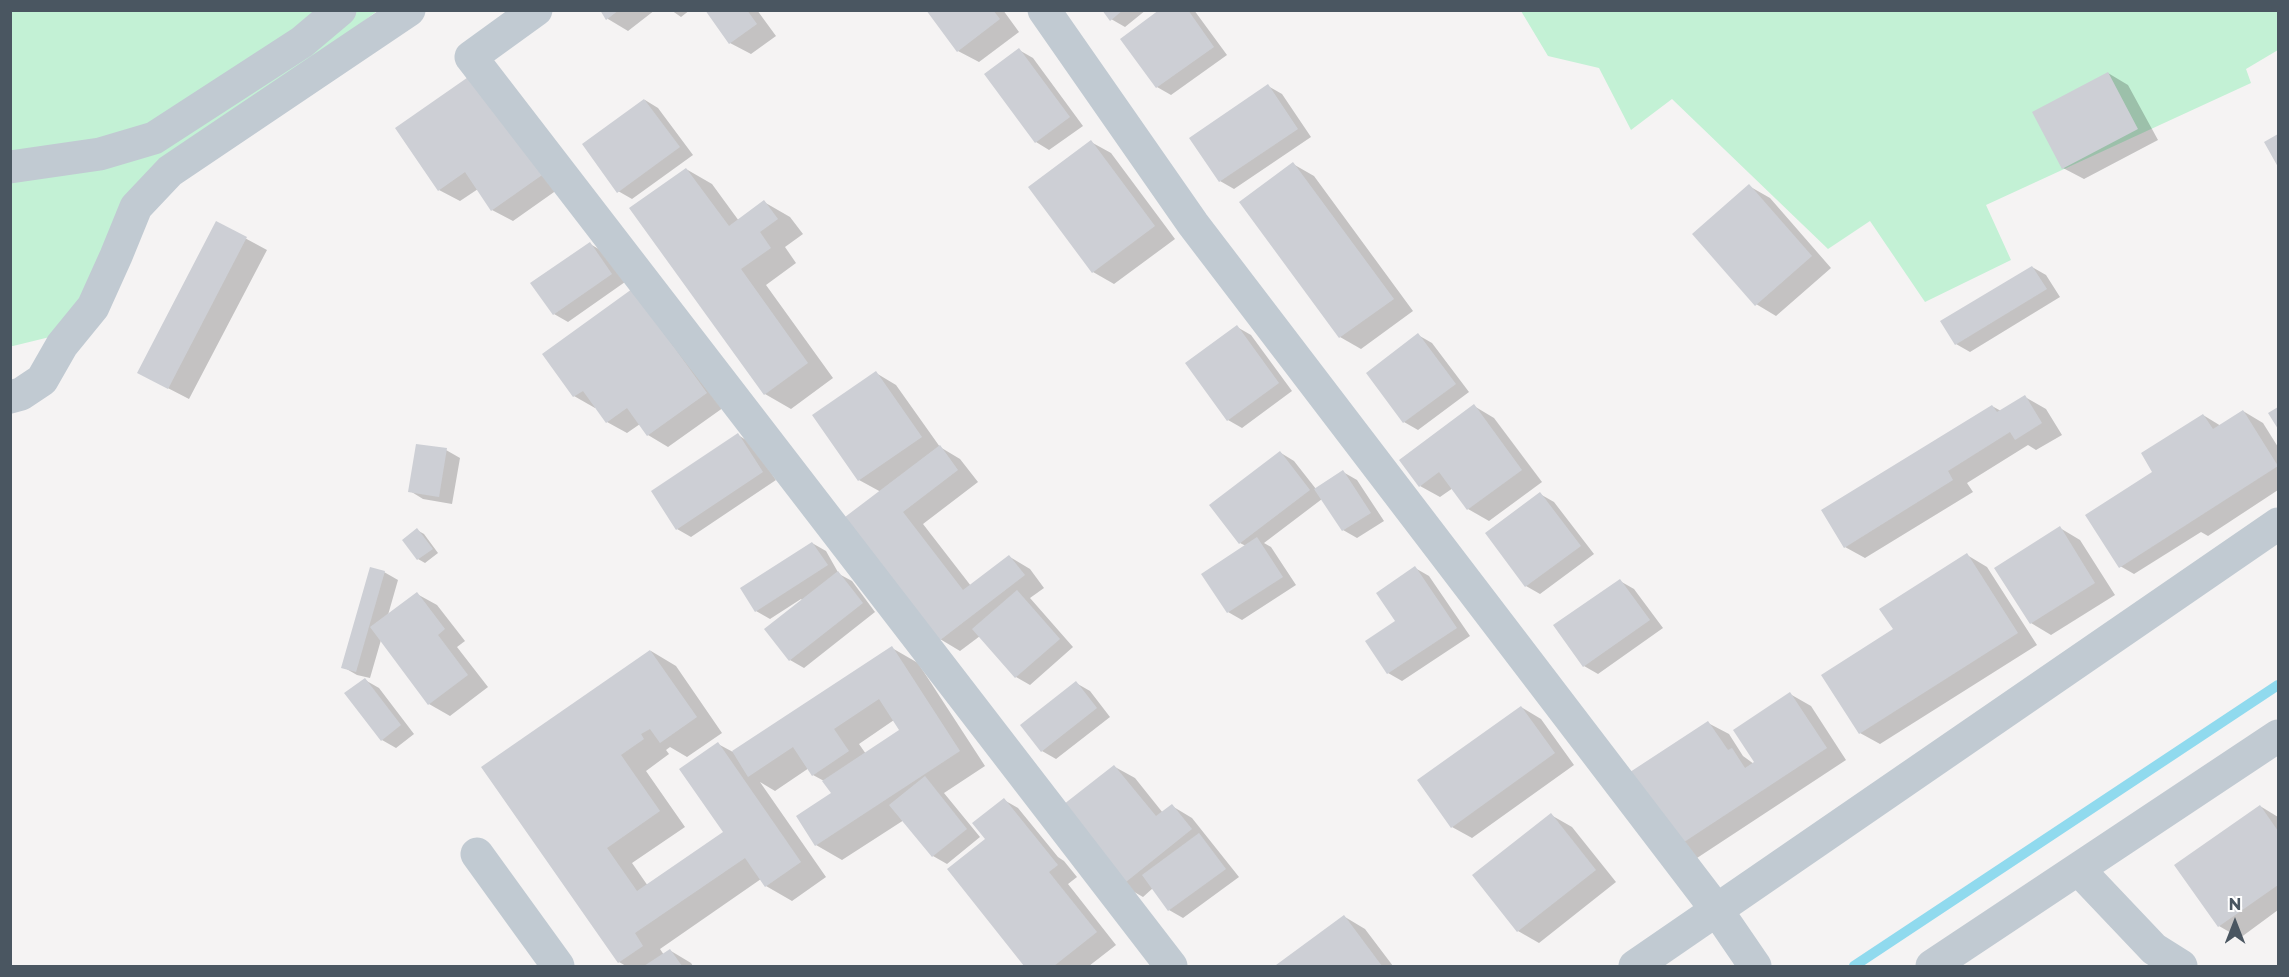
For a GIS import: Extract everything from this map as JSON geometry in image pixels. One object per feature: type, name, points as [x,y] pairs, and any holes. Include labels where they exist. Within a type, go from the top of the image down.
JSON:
[{"type":"street","points":[[10,167],[100,154],[154,138],[302,42],[340,10]]},
{"type":"street","points":[[10,397],[21,394],[42,380],[62,345],[93,307],[136,207],[170,171],[409,10]]},
{"type":"street","points":[[536,10],[471,57],[1171,966]]},
{"type":"street","points":[[1044,10],[1193,224],[1716,909],[1755,966]]},
{"type":"street","points":[[1635,966],[2278,524]]},
{"type":"street","points":[[1932,966],[2278,736]]},
{"type":"street","points":[[477,854],[558,966]]},
{"type":"street","points":[[2079,870],[2148,958],[2181,966]]},
{"type":"green space","points":[[11,11],[377,11],[170,170],[58,335],[11,346]]},
{"type":"green space","points":[[1521,11],[2278,11],[2278,50],[2246,69],[2251,83],[1986,205],[2011,260],[1925,302],[1870,221],[1828,249],[1672,99],[1631,130],[1599,68],[1548,56]]},
{"type":"building","points":[[600,10],[619,10],[606,20]]},
{"type":"building","points":[[705,10],[747,10],[757,24],[729,44]]},
{"type":"building","points":[[926,10],[993,10],[1000,19],[957,52]]},
{"type":"building","points":[[1102,10],[1123,10],[1110,21]]},
{"type":"building","points":[[1159,10],[1188,10],[1214,47],[1156,88],[1120,39]]},
{"type":"building","points":[[1019,48],[1070,117],[1035,143],[984,74]]},
{"type":"building","points":[[2108,72],[2138,129],[2062,169],[2032,112]]},
{"type":"building","points":[[474,73],[545,173],[491,211],[465,172],[438,191],[395,128]]},
{"type":"building","points":[[1268,84],[1298,129],[1219,182],[1189,138]]},
{"type":"building","points":[[644,99],[680,147],[617,193],[582,144]]},
{"type":"building","points":[[2278,134],[2278,167],[2264,142]]},
{"type":"building","points":[[1091,140],[1155,226],[1092,273],[1028,187]]},
{"type":"building","points":[[1293,162],[1394,299],[1339,338],[1239,202]]},
{"type":"building","points":[[686,168],[729,226],[764,200],[778,219],[760,232],[771,248],[741,269],[808,363],[764,395],[629,208]]},
{"type":"building","points":[[1749,184],[1812,256],[1755,306],[1692,234]]},
{"type":"building","points":[[216,221],[247,237],[168,389],[137,373]]},
{"type":"building","points":[[590,242],[612,274],[553,315],[530,283]]},
{"type":"building","points":[[2032,266],[2047,289],[1955,345],[1940,321]]},
{"type":"building","points":[[632,289],[707,393],[647,436],[627,408],[606,423],[583,391],[573,397],[542,354]]},
{"type":"building","points":[[1237,325],[1279,383],[1227,421],[1185,363]]},
{"type":"building","points":[[1418,333],[1456,384],[1403,423],[1366,373]]},
{"type":"building","points":[[876,371],[922,437],[858,481],[812,415]]},
{"type":"building","points":[[2025,395],[2042,423],[2015,440],[2010,432],[1948,471],[1953,480],[1844,548],[1821,510],[1992,405],[1997,412]]},
{"type":"building","points":[[1474,404],[1522,470],[1467,510],[1439,472],[1419,487],[1399,460]]},
{"type":"building","points":[[2278,407],[2278,429],[2268,413]]},
{"type":"building","points":[[2243,410],[2278,466],[2119,568],[2085,515],[2152,472],[2141,453],[2203,414],[2213,429]]},
{"type":"building","points":[[738,433],[763,472],[676,530],[651,491]]},
{"type":"building","points":[[416,444],[447,448],[439,497],[408,492]]},
{"type":"building","points":[[940,445],[958,470],[903,512],[963,590],[1009,555],[1025,575],[939,641],[845,517]]},
{"type":"building","points":[[1280,451],[1310,490],[1239,544],[1209,505]]},
{"type":"building","points":[[1343,470],[1371,513],[1342,531],[1314,489]]},
{"type":"building","points":[[1540,492],[1581,546],[1525,587],[1485,533]]},
{"type":"building","points":[[2060,526],[2095,583],[2030,624],[1994,568]]},
{"type":"building","points":[[417,528],[433,549],[417,560],[402,540]]},
{"type":"building","points":[[1257,537],[1283,577],[1227,613],[1201,574]]},
{"type":"building","points":[[812,542],[828,565],[755,612],[740,588]]},
{"type":"building","points":[[1967,553],[2018,633],[1859,734],[1821,675],[1893,629],[1879,609]]},
{"type":"building","points":[[1415,566],[1457,628],[1387,674],[1365,641],[1395,621],[1376,593]]},
{"type":"building","points":[[370,567],[385,571],[356,672],[341,668]]},
{"type":"building","points":[[838,571],[863,603],[789,661],[764,629]]},
{"type":"building","points":[[1620,579],[1650,620],[1583,667],[1553,625]]},
{"type":"building","points":[[1017,590],[1060,639],[1015,678],[972,629]]},
{"type":"building","points":[[417,592],[445,629],[438,635],[468,675],[428,705],[370,627]]},
{"type":"building","points":[[892,646],[960,751],[815,846],[796,816],[831,793],[822,781],[899,730],[879,699],[834,729],[849,751],[812,776],[793,747],[748,777],[732,751]]},
{"type":"building","points":[[650,650],[697,717],[660,743],[650,729],[641,734],[644,739],[621,755],[660,811],[607,848],[637,891],[723,832],[679,769],[718,742],[801,862],[765,887],[745,858],[635,933],[643,946],[618,963],[481,767]]},
{"type":"building","points":[[365,678],[401,725],[381,741],[344,693]]},
{"type":"building","points":[[1076,681],[1097,708],[1041,752],[1020,725]]},
{"type":"building","points":[[1790,692],[1827,748],[1675,848],[1627,774],[1708,721],[1728,750],[1732,748],[1745,768],[1754,762],[1733,730]]},
{"type":"building","points":[[1521,706],[1555,753],[1451,828],[1417,780]]},
{"type":"building","points":[[1114,765],[1156,816],[1172,804],[1192,829],[1121,886],[1059,808]]},
{"type":"building","points":[[925,776],[967,829],[932,857],[889,805]]},
{"type":"building","points":[[1004,798],[1058,865],[1049,872],[1097,932],[1054,966],[1024,966],[947,869],[985,839],[972,823]]},
{"type":"building","points":[[2260,805],[2278,831],[2278,885],[2218,927],[2174,865]]},
{"type":"building","points":[[1551,813],[1596,870],[1517,932],[1472,875]]},
{"type":"building","points":[[1199,833],[1226,869],[1168,911],[1142,875]]},
{"type":"building","points":[[1344,915],[1382,966],[1276,965]]},
{"type":"building","points":[[670,949],[682,966],[644,966]]},
{"type":"waterway","points":[[1854,966],[2278,685]]}]
